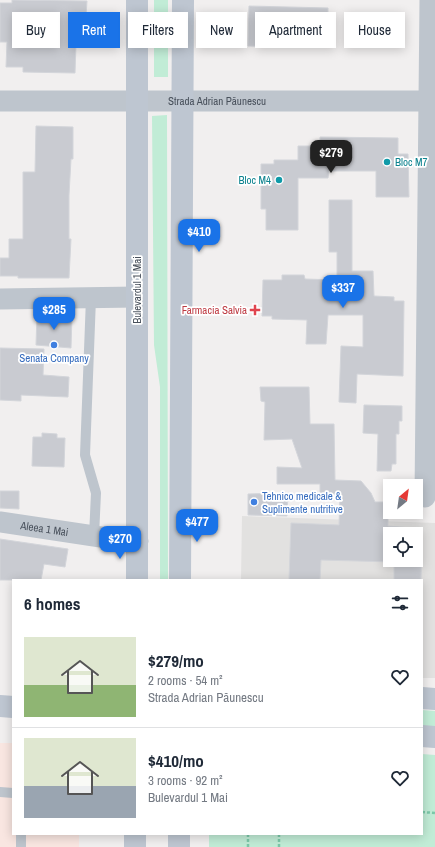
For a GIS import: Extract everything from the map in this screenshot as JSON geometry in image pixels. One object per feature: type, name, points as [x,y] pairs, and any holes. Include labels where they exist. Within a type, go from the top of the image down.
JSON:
[{"type":"main road","name":"Bulevardul 1 Mai","points":[[137,0],[137,579]]},
{"type":"main road","points":[[180,579],[183,0]]},
{"type":"main road","points":[[0,694],[12,693]]},
{"type":"main road","points":[[423,698],[435,699]]},
{"type":"main road","points":[[0,706],[12,707]]},
{"type":"main road","points":[[423,736],[435,737]]},
{"type":"main road","points":[[135,835],[135,847]]},
{"type":"main road","points":[[179,835],[179,847]]},
{"type":"street","points":[[425,497],[432,101],[430,0]]},
{"type":"street","name":"Strada Adrian Păunescu","points":[[0,101],[432,101]]},
{"type":"street","points":[[0,299],[137,297]]},
{"type":"street","name":"Aleea 1 Mai","points":[[0,522],[138,541]]},
{"type":"lane","points":[[91,298],[85,455],[96,493],[94,536]]},
{"type":"lane","points":[[0,792],[12,793]]},
{"type":"lane","points":[[21,835],[21,847]]},
{"type":"path","points":[[423,812],[435,813]]},
{"type":"path","points":[[248,835],[248,847]]},
{"type":"path","points":[[279,835],[279,847]]},
{"type":"shaded area","points":[[242,516],[435,523],[435,678],[423,678],[423,579],[241,579]]},
{"type":"shaded area","points":[[0,743],[12,743],[12,835],[79,835],[79,847],[0,847]]},
{"type":"green space","points":[[154,0],[168,0],[168,12],[154,12]]},
{"type":"green space","points":[[154,48],[168,48],[168,77],[154,77]]},
{"type":"green space","points":[[167,115],[168,579],[160,579],[160,387],[154,345],[152,116]]},
{"type":"green space","points":[[423,710],[435,711],[435,726],[423,726]]},
{"type":"green space","points":[[423,754],[435,755],[435,847],[209,847],[209,835],[423,835]]},
{"type":"building","points":[[12,0],[87,1],[86,12],[68,12],[68,48],[76,48],[75,73],[23,72],[23,67],[6,67],[7,42],[0,42],[0,3],[12,3]]},
{"type":"building","points":[[249,6],[328,8],[328,12],[255,12],[255,46],[248,46]]},
{"type":"building","points":[[36,126],[73,127],[73,159],[71,159],[69,195],[69,239],[71,239],[69,278],[18,278],[18,276],[0,276],[0,258],[9,258],[9,239],[23,239],[23,172],[35,172]]},
{"type":"building","points":[[320,137],[398,138],[398,154],[408,154],[409,197],[376,197],[376,171],[329,171],[328,178],[298,178],[298,230],[266,230],[266,209],[261,209],[261,164],[274,164],[274,160],[298,160],[298,146],[320,146]]},
{"type":"building","points":[[329,200],[352,200],[352,271],[373,271],[374,296],[394,297],[394,301],[404,301],[403,376],[357,374],[356,403],[339,402],[341,346],[363,347],[363,315],[328,315],[326,344],[306,344],[307,320],[272,319],[272,316],[262,316],[263,280],[282,280],[282,275],[304,275],[305,279],[337,280],[337,252],[329,252]]},
{"type":"building","points":[[37,315],[72,315],[71,348],[36,345]]},
{"type":"building","points":[[0,348],[44,349],[43,375],[69,377],[68,397],[21,395],[21,401],[0,400]]},
{"type":"building","points":[[260,387],[309,387],[310,424],[334,424],[335,480],[361,481],[371,493],[375,502],[383,502],[383,519],[388,519],[388,526],[399,527],[383,527],[383,562],[321,560],[320,579],[289,579],[291,523],[339,525],[340,494],[320,494],[320,484],[277,484],[277,467],[302,468],[292,439],[264,440],[265,402],[261,401]]},
{"type":"building","points":[[364,405],[402,406],[402,421],[399,421],[399,434],[396,434],[396,464],[392,464],[391,471],[377,471],[378,434],[363,433]]},
{"type":"building","points":[[42,433],[57,434],[57,438],[65,438],[64,467],[32,466],[33,437],[42,437]]},
{"type":"building","points":[[0,491],[19,491],[19,509],[0,508]]},
{"type":"building","points":[[288,493],[287,516],[248,515],[248,494]]},
{"type":"building","points":[[0,539],[68,549],[65,567],[44,564],[41,579],[0,580]]},
{"type":"building","points":[[394,567],[421,567],[421,579],[394,579]]},
{"type":"place","name":"Bloc M7","points":[[387,162]]},
{"type":"place","name":"Bloc M4","points":[[279,180]]},
{"type":"place","name":"Farmacia Salvia","points":[[255,310]]},
{"type":"place","name":"Senata Company","points":[[54,345]]},
{"type":"place","name":"Tehnico medicale & Suplimente nutritive","points":[[254,502]]}]
